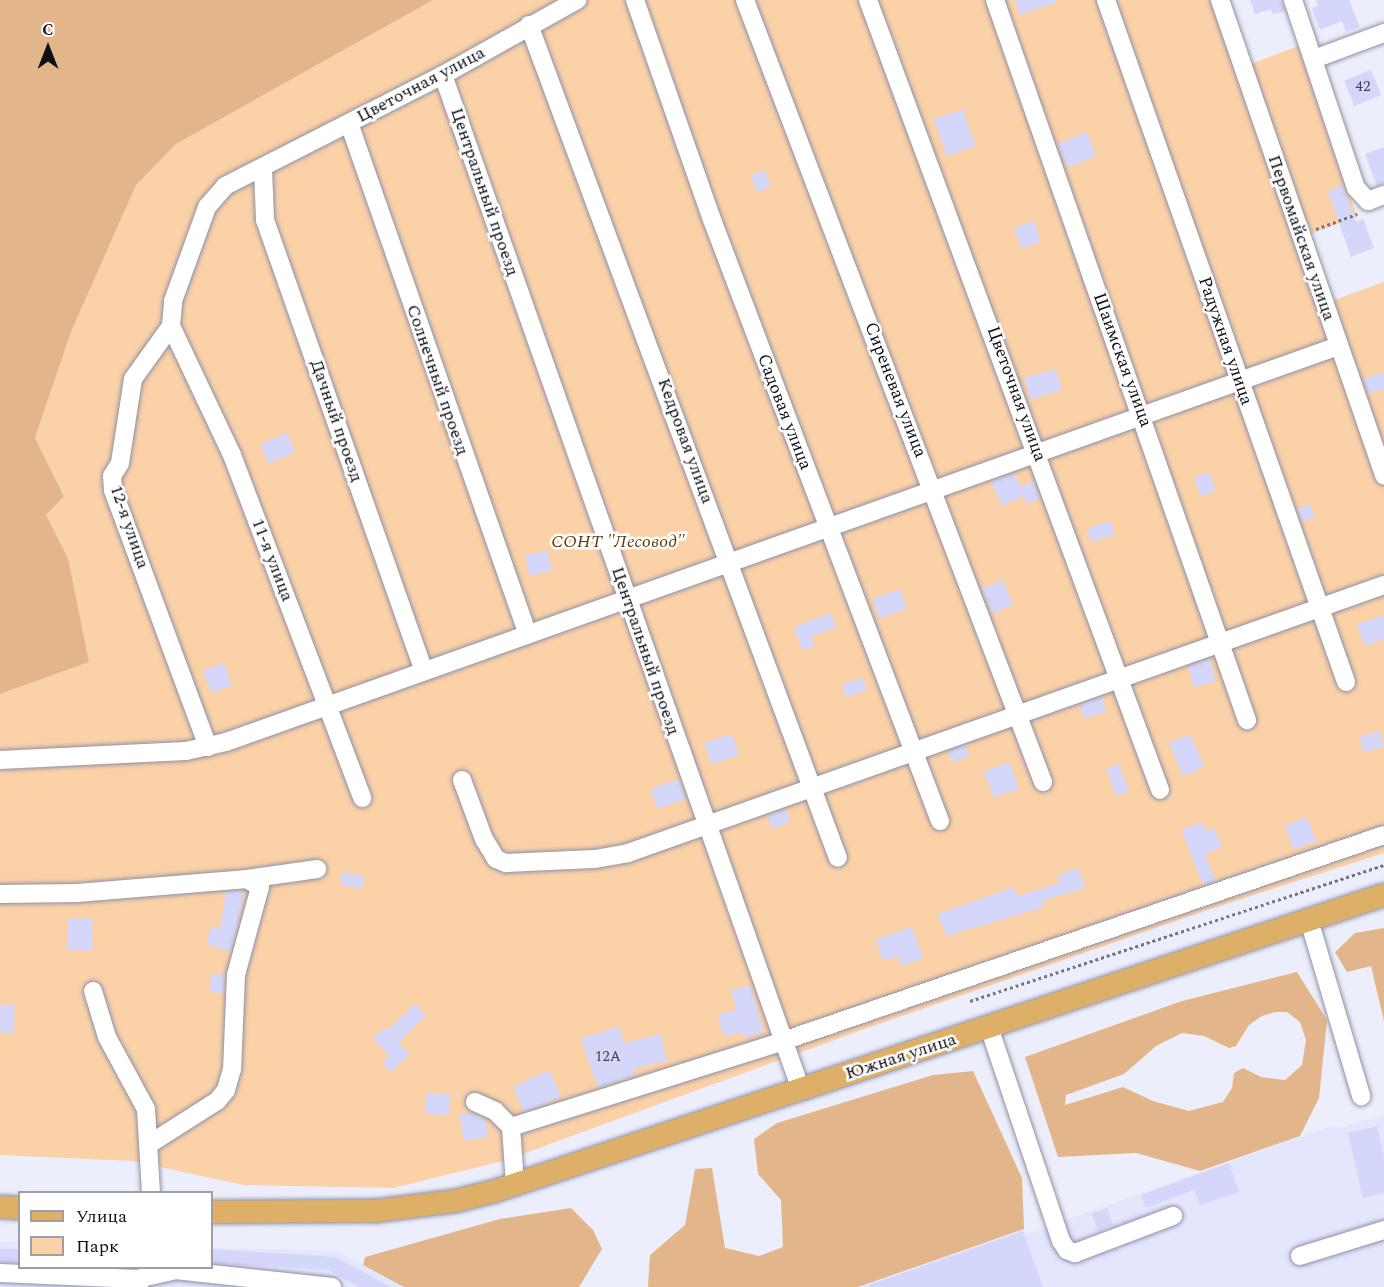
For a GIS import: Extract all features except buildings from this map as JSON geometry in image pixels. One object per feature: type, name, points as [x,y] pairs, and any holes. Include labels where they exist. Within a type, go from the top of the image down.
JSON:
[{"type":"main road","name":"Южная улица","points":[[213,1212],[329,1213],[415,1208],[515,1184],[1384,895]]},
{"type":"main road","points":[[0,1207],[18,1208]]},
{"type":"street","name":"Цветочная улица","points":[[263,168],[443,75],[577,0]]},
{"type":"street","name":"Садовая улица","points":[[635,0],[711,217],[940,821]]},
{"type":"street","name":"Сиреневая улица","points":[[745,0],[1043,782]]},
{"type":"street","name":"Цветочная улица","points":[[868,0],[1120,676],[1160,790]]},
{"type":"street","name":"Шаимская улица","points":[[995,0],[1247,720]]},
{"type":"street","name":"Радужная улица","points":[[1106,0],[1346,682]]},
{"type":"street","name":"Первомайская улица","points":[[1220,0],[1384,475]]},
{"type":"street","points":[[1293,0],[1356,188],[1376,198]]},
{"type":"street","name":"Кедровая улица","points":[[529,25],[838,858]]},
{"type":"street","points":[[1314,59],[1384,33]]},
{"type":"street","name":"Центральный проезд","points":[[443,75],[706,828],[801,1090]]},
{"type":"street","name":"Солнечный проезд","points":[[349,123],[528,635]]},
{"type":"street","name":"12-я улица","points":[[208,747],[113,490],[112,476],[120,463],[133,379],[171,326],[173,301],[207,207],[225,186],[263,168]]},
{"type":"street","name":"Дачный проезд","points":[[263,168],[266,220],[424,671]]},
{"type":"street","name":"11-я улица","points":[[171,326],[232,455],[362,798]]},
{"type":"street","points":[[0,760],[186,752],[208,747],[528,635],[626,598],[1038,456],[1239,380],[1338,346]]},
{"type":"street","points":[[462,780],[491,853],[506,863],[595,859],[628,853],[706,828],[1016,713],[1384,585]]},
{"type":"street","points":[[511,1127],[783,1041],[1151,912],[1384,835]]},
{"type":"street","points":[[0,894],[77,893],[247,879],[317,869]]},
{"type":"street","points":[[151,1143],[217,1101],[226,1090],[232,1070],[236,975],[261,896],[255,881],[247,879]]},
{"type":"street","points":[[1309,920],[1361,1096]]},
{"type":"street","points":[[93,991],[107,1037],[146,1109],[151,1143],[151,1191]]},
{"type":"street","points":[[989,1027],[1061,1241],[1067,1250],[1076,1253],[1173,1216]]},
{"type":"street","points":[[475,1102],[495,1110],[511,1127],[515,1184]]},
{"type":"street","points":[[1300,1256],[1384,1230]]},
{"type":"street","points":[[0,1273],[138,1283],[172,1269]]},
{"type":"street","points":[[175,1269],[184,1287]]},
{"type":"street","points":[[178,1269],[226,1281],[332,1287]]},
{"type":"path","points":[[1300,235],[1360,213],[1376,198]]},
{"type":"path","points":[[970,1001],[1384,864]]},
{"type":"shaded area","points":[[0,0],[433,0],[176,144],[136,185],[71,332],[35,438],[64,496],[46,515],[68,558],[89,662],[0,694]]},
{"type":"shaded area","points":[[1384,928],[1384,1021],[1371,966],[1347,972],[1335,952],[1355,933]]},
{"type":"shaded area","points":[[1297,972],[1327,1020],[1319,1098],[1300,1136],[1200,1171],[1136,1153],[1058,1157],[1025,1057],[1182,1001]],"holes":[[[1275,1012],[1287,1012],[1300,1022],[1306,1040],[1302,1065],[1285,1080],[1261,1077],[1243,1068],[1234,1073],[1232,1088],[1223,1102],[1189,1111],[1153,1101],[1123,1087],[1065,1105],[1066,1095],[1124,1074],[1156,1046],[1182,1033],[1204,1036],[1229,1048],[1236,1046],[1249,1025],[1262,1016]]]},
{"type":"shaded area","points":[[973,1071],[1022,1178],[1024,1229],[858,1287],[648,1287],[650,1255],[685,1225],[695,1169],[712,1168],[725,1248],[759,1256],[783,1247],[781,1200],[758,1174],[754,1139],[777,1123],[933,1075]]},
{"type":"shaded area","points":[[1384,1115],[1384,1287],[858,1287],[1024,1229],[1026,1234],[1331,1126],[1339,1128]]},
{"type":"shaded area","points":[[571,1208],[593,1230],[602,1249],[579,1287],[404,1287],[363,1265],[365,1257],[500,1219]]},
{"type":"shaded area","points":[[0,1242],[18,1242],[18,1269],[213,1269],[213,1248],[337,1251],[404,1287],[0,1287]]},
{"type":"green space","name":"СОНТ \"Лесовод\"","points":[[433,0],[1228,0],[1248,65],[1301,45],[1357,217],[1308,235],[1331,301],[1384,282],[1384,853],[1210,909],[859,1031],[503,1161],[393,1188],[243,1185],[133,1161],[0,1155],[0,694],[89,662],[68,558],[46,515],[64,495],[35,438],[71,332],[136,185],[176,144]]}]
